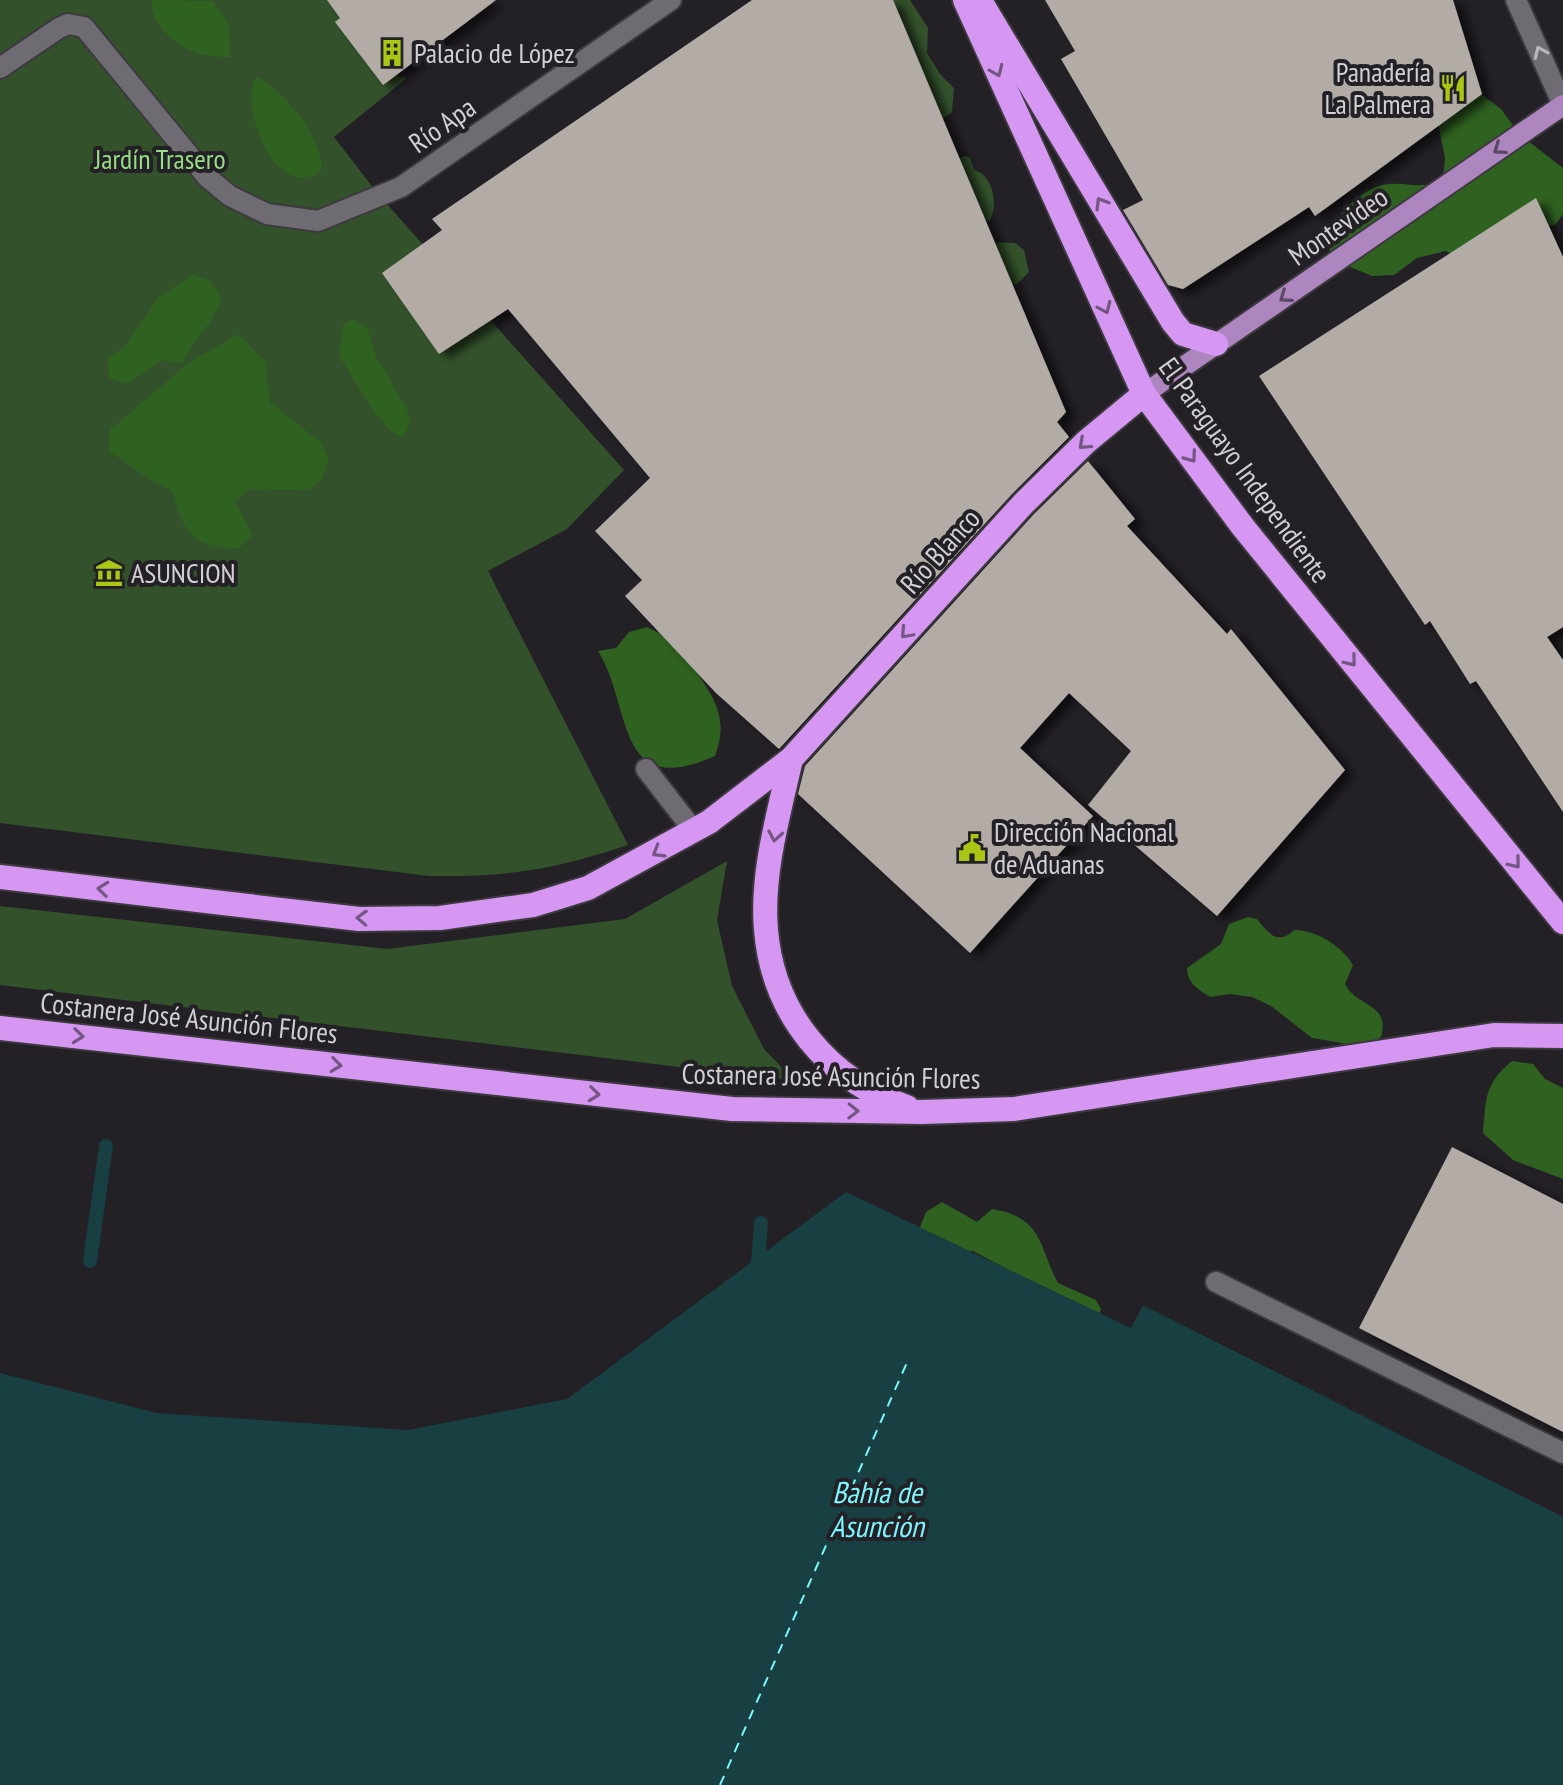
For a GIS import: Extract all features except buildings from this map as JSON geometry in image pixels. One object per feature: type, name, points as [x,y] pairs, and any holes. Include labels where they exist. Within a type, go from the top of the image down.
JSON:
[{"type":"highway","name":"El Paraguayo Independiente","points":[[965,0],[1144,394],[1243,527],[1563,922]]},
{"type":"highway","points":[[979,0],[1173,322],[1183,334],[1216,344]]},
{"type":"highway","name":"Río Blanco","points":[[791,759],[1023,504],[1086,442],[1144,394]]},
{"type":"highway","points":[[0,877],[359,919],[440,918],[533,905],[588,888],[694,831],[791,759]]},
{"type":"highway","points":[[791,759],[774,841],[765,927],[779,987],[807,1037],[841,1074],[890,1101],[922,1112]]},
{"type":"highway","name":"Costanera José Asunción Flores","points":[[0,1028],[732,1109],[922,1112],[1014,1109],[1494,1035],[1563,1036]]},
{"type":"main road","name":"Montevideo","points":[[1144,394],[1563,105]]},
{"type":"street","name":"Río Apa","points":[[0,68],[59,28],[68,24],[84,27],[207,177],[230,196],[267,214],[318,221],[401,187],[671,0]]},
{"type":"street","points":[[1516,0],[1563,105]]},
{"type":"street","points":[[646,769],[694,831]]},
{"type":"street","points":[[1216,1282],[1563,1453]]},
{"type":"green space","name":"Jardín Trasero","points":[[0,0],[330,0],[387,74],[407,78],[334,137],[378,194],[624,470],[567,529],[488,571],[628,845],[576,861],[530,870],[429,876],[0,823]]},
{"type":"green space","points":[[151,0],[213,1],[229,27],[230,57],[203,55],[178,44],[159,25]]},
{"type":"green space","points":[[850,0],[910,0],[928,28],[927,53],[940,74],[954,88],[952,112],[938,123]]},
{"type":"green space","points":[[256,77],[278,92],[300,116],[316,145],[321,171],[305,178],[289,174],[276,163],[265,147],[252,109]]},
{"type":"green space","points":[[1477,91],[1501,109],[1519,134],[1563,168],[1563,214],[1556,224],[1455,256],[1446,251],[1417,258],[1394,275],[1372,276],[1333,260],[1327,241],[1331,231],[1342,213],[1359,197],[1379,186],[1423,185],[1443,178],[1445,158],[1438,123]]},
{"type":"green space","points":[[959,158],[970,158],[974,170],[990,184],[994,200],[990,221],[973,226]]},
{"type":"green space","points":[[986,242],[1015,243],[1024,250],[1029,272],[1016,285],[994,275]]},
{"type":"green space","points":[[192,275],[210,281],[221,297],[214,316],[182,364],[162,360],[127,384],[109,378],[108,358],[124,347],[159,297]]},
{"type":"green space","points":[[353,319],[367,327],[376,357],[406,407],[410,422],[404,436],[387,427],[339,357],[343,325]]},
{"type":"green space","points":[[238,334],[265,362],[270,402],[320,442],[329,459],[323,477],[310,490],[249,489],[235,502],[253,535],[239,548],[199,541],[186,527],[172,490],[152,481],[109,451],[110,430],[187,364]]},
{"type":"green space","points":[[647,627],[686,646],[718,710],[720,738],[715,756],[682,767],[659,766],[643,757],[632,741],[609,673],[598,651],[616,648],[629,632]]},
{"type":"green space","points":[[727,861],[717,920],[732,986],[764,1049],[795,1081],[0,985],[0,906],[387,949],[625,919]]},
{"type":"green space","points":[[1248,917],[1257,919],[1274,936],[1283,937],[1294,930],[1302,931],[1328,940],[1342,952],[1353,965],[1345,984],[1377,1011],[1383,1026],[1381,1037],[1364,1047],[1312,1038],[1271,1006],[1252,997],[1230,994],[1210,997],[1197,988],[1189,978],[1187,968],[1221,944],[1229,924]]},
{"type":"green space","points":[[1512,1061],[1533,1064],[1545,1079],[1563,1088],[1563,1179],[1513,1160],[1483,1133],[1491,1085]]},
{"type":"green space","points":[[942,1202],[977,1222],[992,1209],[1022,1219],[1037,1236],[1058,1283],[1096,1300],[1101,1309],[1098,1317],[973,1251],[962,1253],[919,1230],[926,1212]]},
{"type":"water","name":"Bahía de Asunción","points":[[846,1192],[1131,1328],[1143,1305],[1563,1517],[1563,1785],[0,1785],[0,1373],[157,1413],[408,1430],[567,1399]]},
{"type":"waterway","points":[[90,1261],[106,1146]]},
{"type":"waterway","points":[[757,1275],[761,1223]]},
{"type":"ferry route","points":[[720,1785],[909,1358]]},
{"type":"place","name":"Palacio de López","points":[[392,53]]},
{"type":"place","name":"Panadería La Palmera","points":[[1453,88]]},
{"type":"place","name":"ASUNCION","points":[[109,573]]},
{"type":"place","name":"Dirección Nacional de Aduanas","points":[[972,848]]}]
